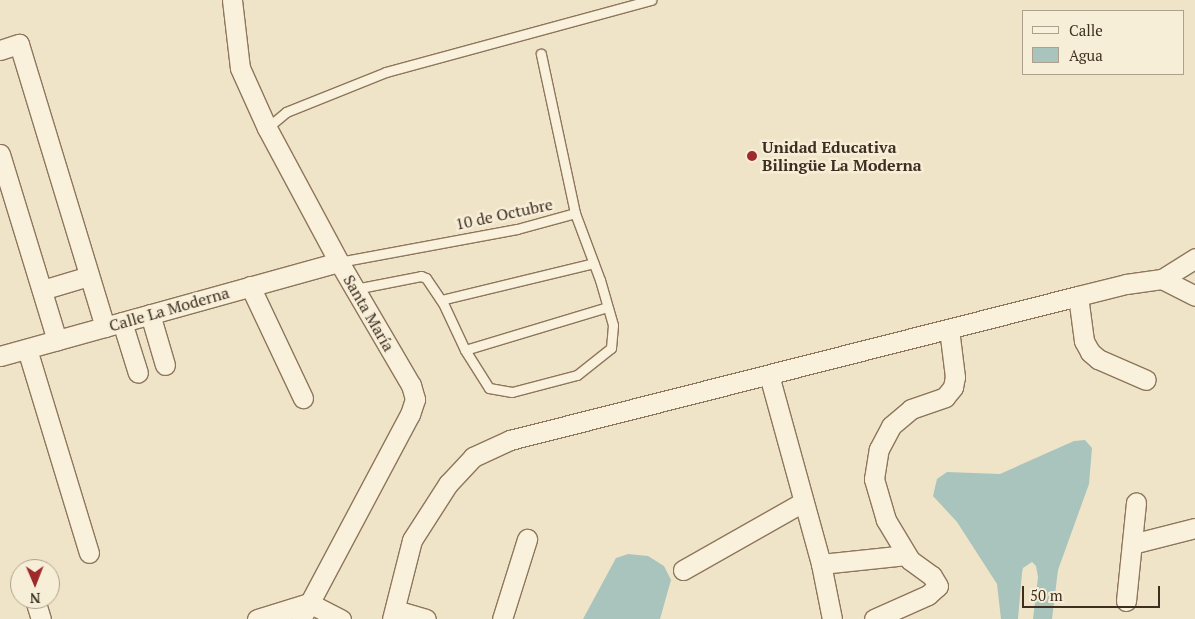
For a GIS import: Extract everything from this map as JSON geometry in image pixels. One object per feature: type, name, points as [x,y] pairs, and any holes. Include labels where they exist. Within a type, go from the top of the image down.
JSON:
[{"type":"street","name":"Santa María","points":[[232,0],[240,68],[267,128],[339,262],[411,385],[415,399],[410,414],[305,611]]},
{"type":"street","points":[[0,50],[19,44],[89,276],[138,373]]},
{"type":"street","points":[[0,154],[57,341]]},
{"type":"street","points":[[426,619],[394,614],[412,540],[448,484],[472,457],[510,440],[1126,284],[1162,279],[1195,258]]},
{"type":"street","name":"Calle La Moderna","points":[[0,356],[339,262]]},
{"type":"street","points":[[42,290],[89,276]]},
{"type":"street","points":[[1162,279],[1195,296]]},
{"type":"street","points":[[250,286],[303,398]]},
{"type":"street","points":[[1078,296],[1084,342],[1090,352],[1098,358],[1146,380]]},
{"type":"street","points":[[150,314],[165,365]]},
{"type":"street","points":[[874,619],[928,595],[938,586],[932,576],[914,564],[886,520],[875,489],[875,463],[884,437],[898,418],[911,409],[944,397],[953,387],[955,377],[949,329]]},
{"type":"street","points":[[27,349],[89,553]]},
{"type":"street","points":[[769,375],[821,564],[832,619]]},
{"type":"street","points":[[683,570],[803,502]]},
{"type":"street","points":[[1126,601],[1136,503]]},
{"type":"street","points":[[1132,544],[1195,528]]},
{"type":"street","points":[[502,619],[527,539]]},
{"type":"street","points":[[821,564],[907,555]]},
{"type":"street","points":[[257,619],[305,611],[341,619]]},
{"type":"lane","points":[[267,128],[286,112],[386,72],[651,0]]},
{"type":"lane","name":"10 de Octubre","points":[[339,262],[517,229],[575,213],[541,54]]},
{"type":"lane","points":[[355,289],[421,276],[432,283],[466,350],[489,388],[512,392],[577,375],[611,348],[613,325],[594,263],[575,213]]},
{"type":"lane","points":[[441,300],[594,263]]},
{"type":"lane","points":[[466,350],[607,307]]},
{"type":"water","points":[[1085,440],[1092,448],[1089,484],[1058,570],[1052,619],[1033,619],[1038,577],[1036,566],[1032,562],[1023,568],[1018,619],[1001,619],[997,584],[957,522],[933,496],[937,479],[947,472],[1000,474],[1074,441]]},
{"type":"water","points":[[628,554],[648,556],[664,566],[671,580],[660,619],[583,619],[616,558]]},
{"type":"place","name":"Unidad Educativa Bilingüe La Moderna","points":[[752,156]]}]
